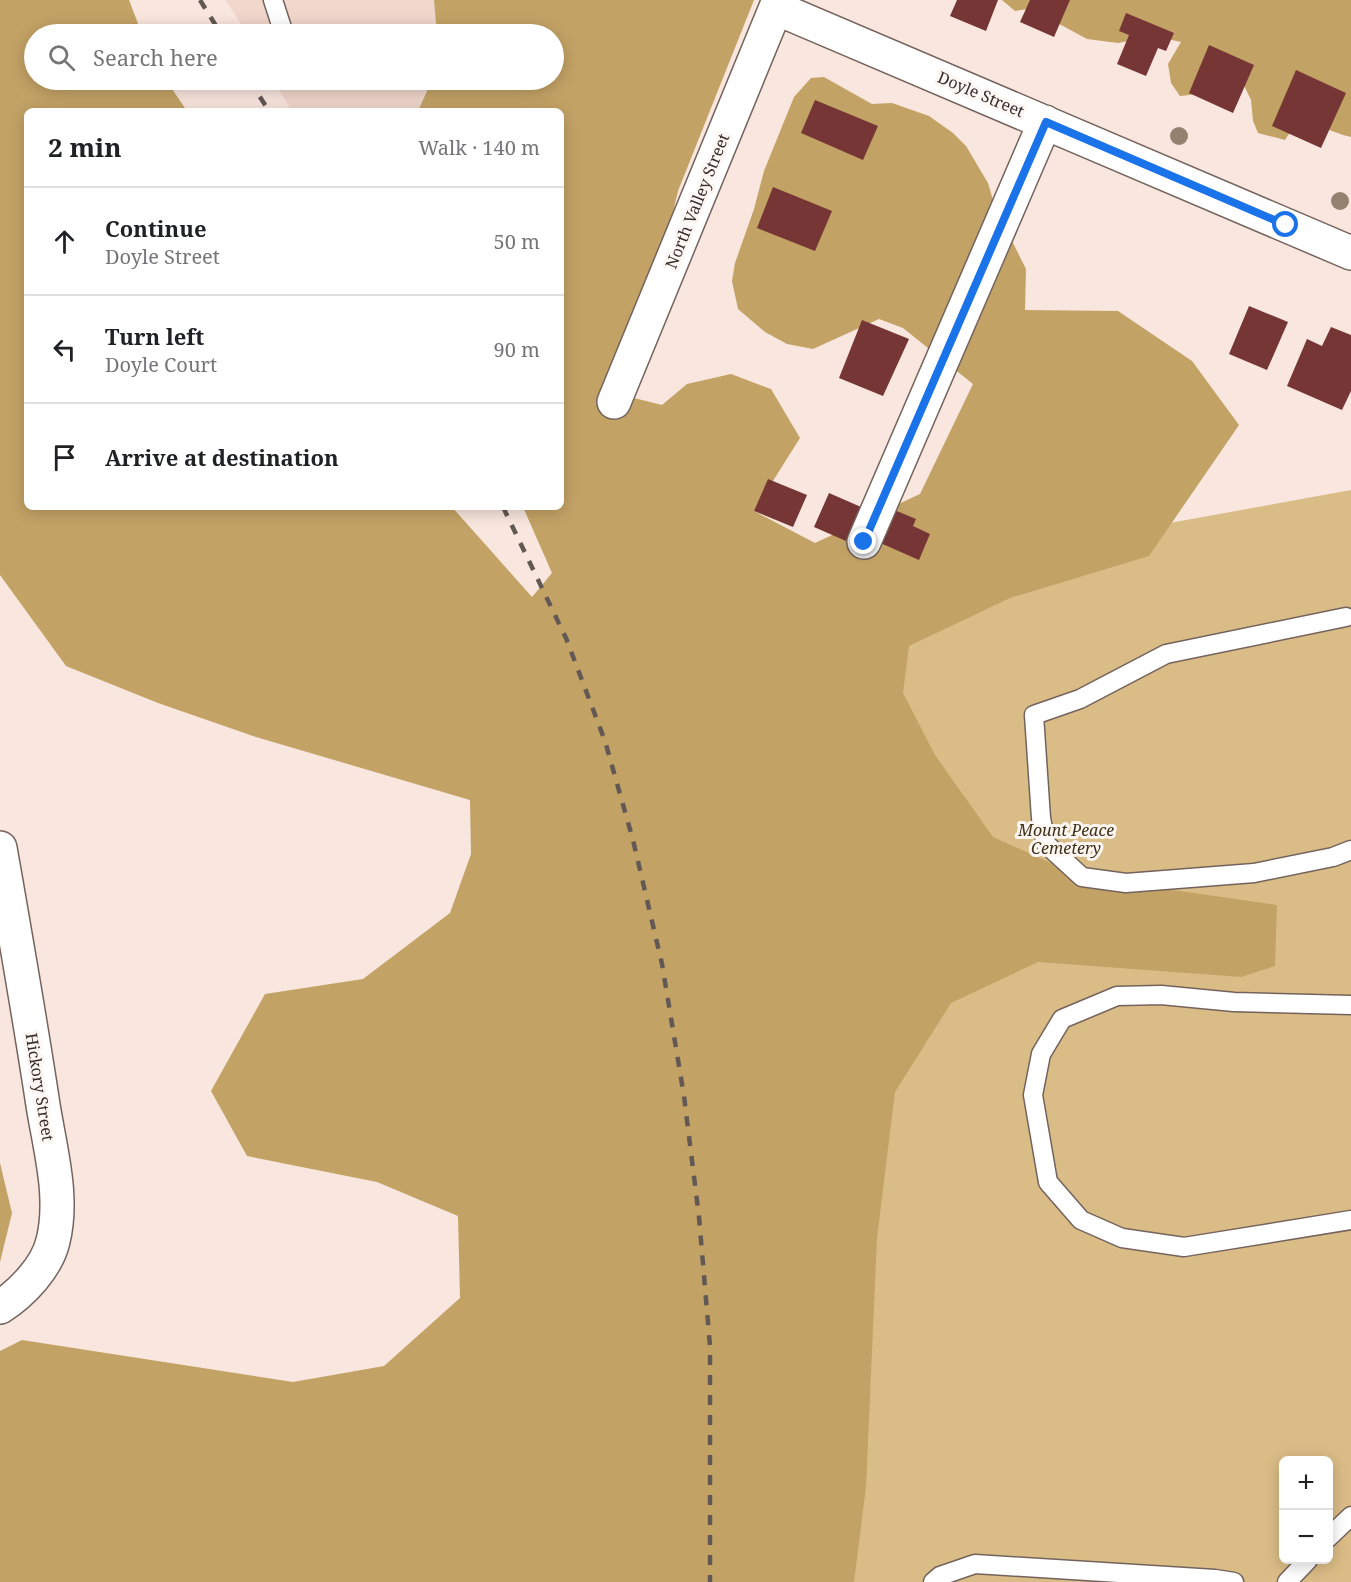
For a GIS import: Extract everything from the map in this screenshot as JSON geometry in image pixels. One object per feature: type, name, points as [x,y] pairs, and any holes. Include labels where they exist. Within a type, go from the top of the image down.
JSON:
[{"type":"street","name":"Doyle Street","points":[[778,4],[1351,253]]},
{"type":"street","name":"North Valley Street","points":[[614,402],[778,4]]},
{"type":"street","points":[[864,542],[1046,122]]},
{"type":"street","name":"Hickory Street","points":[[0,848],[56,1186],[57,1219],[53,1244],[41,1267],[25,1287],[0,1307]]},
{"type":"lane","points":[[273,0],[281,24]]},
{"type":"lane","points":[[1346,617],[1166,654],[1080,699],[1034,716],[1041,818],[1046,844],[1082,878],[1126,884],[1254,873],[1333,857],[1351,850]]},
{"type":"lane","points":[[1351,1005],[1234,1002],[1161,995],[1117,996],[1062,1019],[1041,1054],[1033,1095],[1048,1182],[1081,1220],[1122,1238],[1184,1247],[1351,1220]]},
{"type":"lane","points":[[1333,1534],[1351,1516]]},
{"type":"lane","points":[[933,1582],[940,1576],[975,1564],[1234,1582]]},
{"type":"lane","points":[[1287,1582],[1304,1564]]},
{"type":"shaded area","points":[[0,0],[129,0],[138,24],[24,24],[24,90],[173,90],[185,108],[24,108],[24,510],[455,510],[532,597],[552,573],[524,510],[564,510],[564,108],[419,108],[427,90],[564,90],[564,24],[436,24],[434,0],[754,0],[678,191],[630,397],[662,405],[687,384],[731,374],[771,389],[800,438],[754,511],[815,543],[920,494],[973,384],[903,328],[879,319],[813,349],[787,344],[765,332],[738,309],[732,281],[735,263],[754,209],[764,171],[794,97],[811,78],[824,77],[872,104],[892,103],[929,116],[953,133],[966,146],[988,183],[995,207],[1026,269],[1025,310],[1118,311],[1192,361],[1239,425],[1149,556],[1010,598],[909,646],[903,693],[935,755],[993,837],[1082,877],[1277,905],[1275,966],[1241,977],[1038,962],[951,1003],[895,1092],[877,1238],[866,1487],[854,1582],[0,1582],[0,1351],[22,1340],[293,1382],[384,1366],[460,1298],[458,1216],[377,1182],[247,1156],[211,1091],[265,994],[363,979],[450,913],[471,854],[470,800],[256,737],[158,703],[66,666],[0,575]]},
{"type":"shaded area","points":[[226,0],[521,0],[536,24],[241,24]]},
{"type":"shaded area","points":[[1002,0],[1351,0],[1351,137],[1298,120],[1285,140],[1258,133],[1253,121],[1251,100],[1240,77],[1208,93],[1180,96],[1171,83],[1168,64],[1181,42],[1154,36],[1118,43],[1087,39],[1034,8],[1015,11]]},
{"type":"shaded area","points":[[279,90],[516,90],[497,108],[290,108]]},
{"type":"shaded area","points":[[0,1163],[12,1213],[0,1262]]},
{"type":"green space","name":"Mount Peace Cemetery","points":[[1351,490],[1351,1582],[802,1582],[764,597]]},
{"type":"building","points":[[957,0],[998,0],[986,31],[950,16]]},
{"type":"building","points":[[1030,0],[1070,0],[1054,37],[1020,22]]},
{"type":"building","points":[[1126,13],[1174,33],[1166,51],[1158,48],[1146,76],[1117,64],[1129,35],[1119,31]]},
{"type":"building","points":[[1209,45],[1254,65],[1233,113],[1189,93]]},
{"type":"building","points":[[1296,70],[1346,93],[1321,148],[1272,126]]},
{"type":"building","points":[[815,100],[878,126],[863,160],[801,133]]},
{"type":"building","points":[[773,187],[832,211],[815,251],[757,228]]},
{"type":"building","points":[[1249,306],[1288,322],[1267,370],[1229,354]]},
{"type":"building","points":[[862,320],[909,339],[883,396],[839,378]]},
{"type":"building","points":[[1331,327],[1351,335],[1351,391],[1342,410],[1287,386],[1307,339],[1322,346]]},
{"type":"building","points":[[768,479],[807,495],[793,527],[754,511]]},
{"type":"building","points":[[829,493],[861,507],[846,541],[814,527]]},
{"type":"building","points":[[892,509],[916,519],[913,526],[930,534],[919,560],[878,542]]},
{"type":"railway","points":[[200,0],[215,24]]},
{"type":"railway","points":[[255,90],[267,108]]},
{"type":"railway","points":[[504,510],[566,638],[605,741],[633,840],[662,964],[684,1096],[699,1217],[710,1346],[710,1582]]},
{"type":"route","points":[[864,542],[1046,122],[1286,225]]}]
